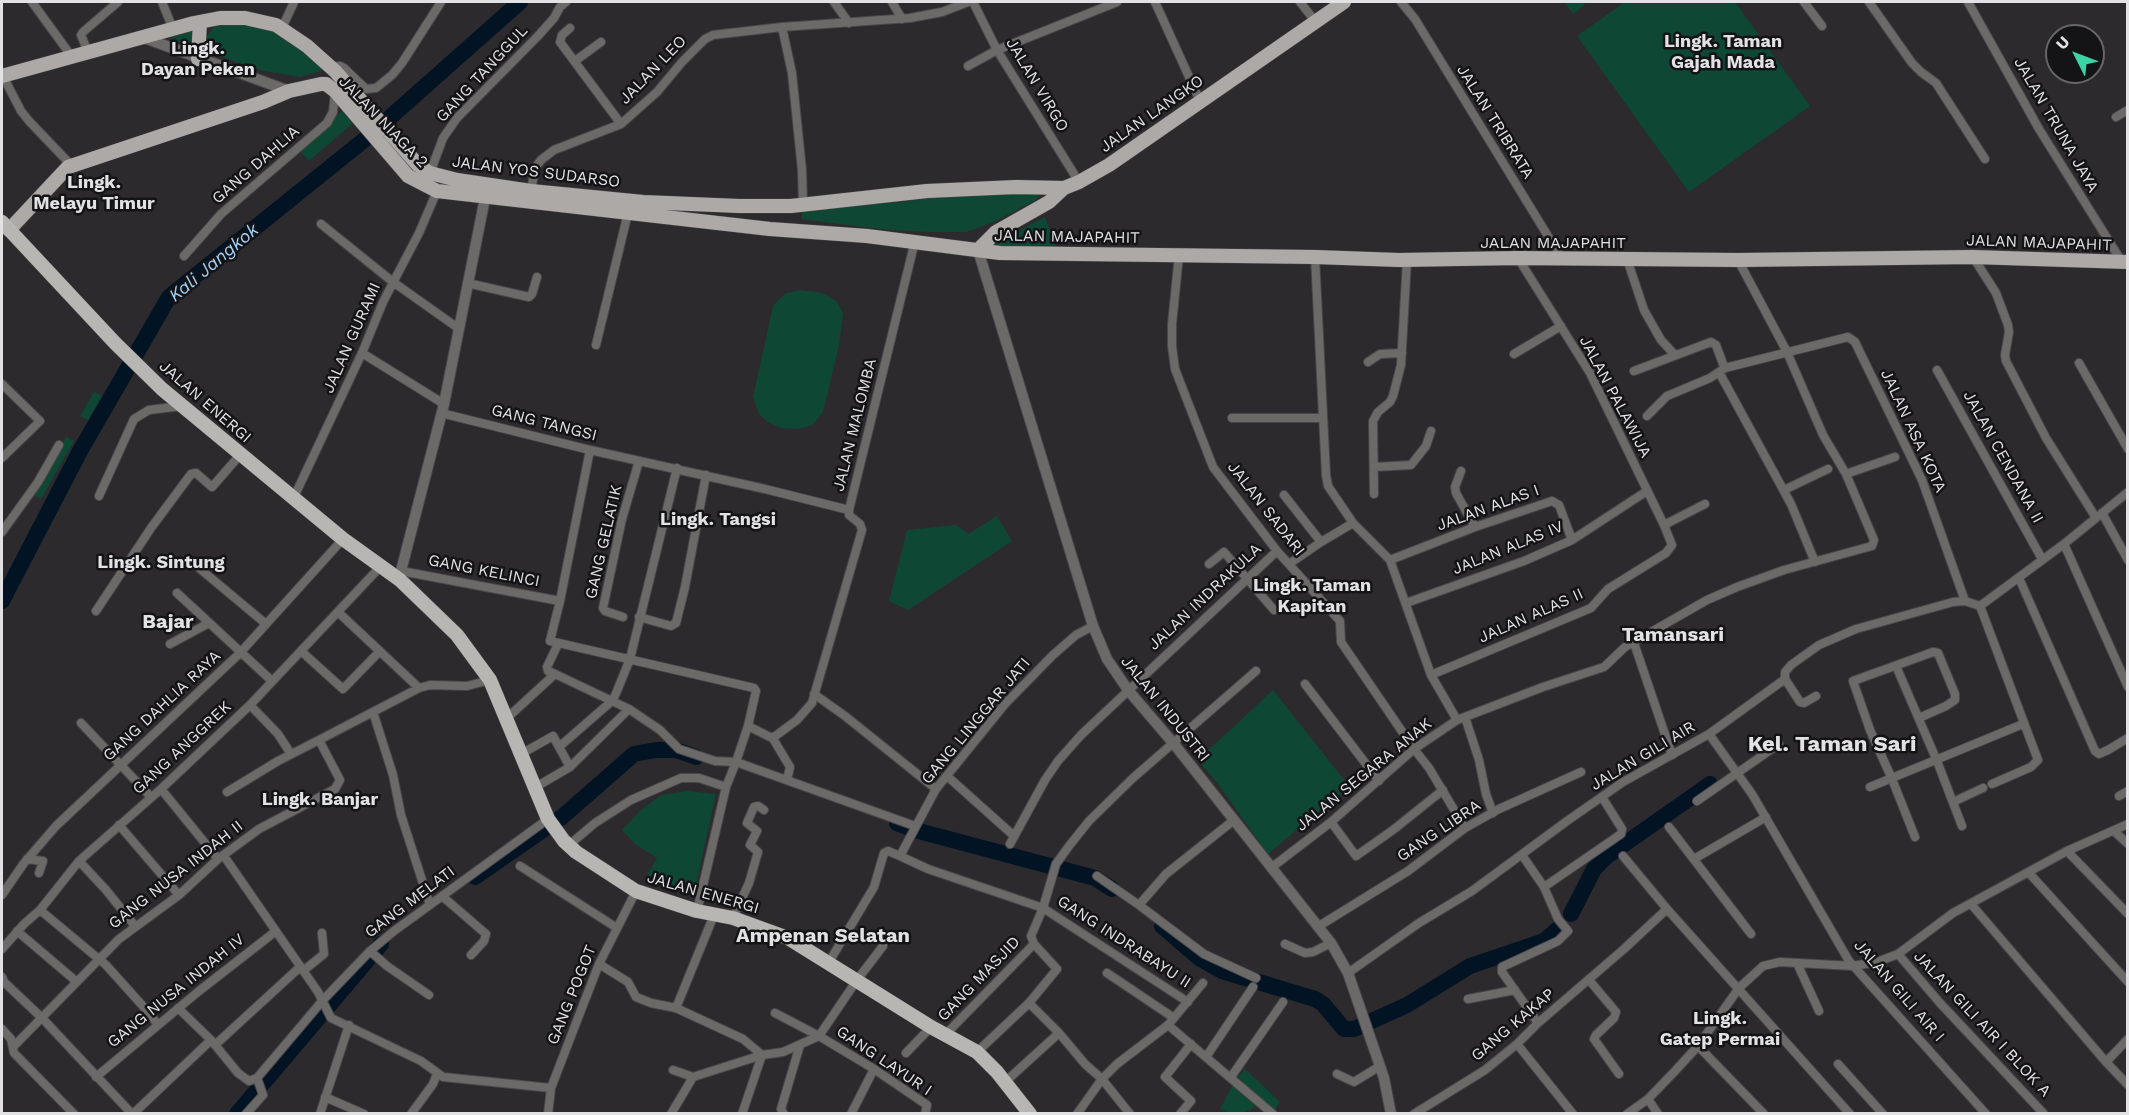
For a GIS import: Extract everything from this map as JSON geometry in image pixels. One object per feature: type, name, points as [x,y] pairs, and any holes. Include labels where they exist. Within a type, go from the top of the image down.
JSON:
[{"type":"highway","name":"JALAN ENERGI","points":[[5,226],[162,389],[343,539],[381,566],[400,574],[457,635],[490,680],[551,824],[569,845],[589,861],[636,891],[697,911],[733,918],[788,938],[931,1028],[977,1052],[1030,1113]]},
{"type":"main road","name":"JALAN LANGKO","points":[[978,250],[996,232],[1049,202],[1064,188],[1109,165],[1344,2]]},
{"type":"main road","name":"JALAN YOS SUDARSO","points":[[2,76],[201,22],[220,18],[245,18],[261,20],[282,28],[307,46],[333,69],[339,92],[415,162],[430,173],[457,180],[531,191],[694,205],[797,205],[927,191],[1017,187],[1064,188]]},
{"type":"main road","points":[[198,59],[201,22]]},
{"type":"main road","points":[[333,69],[339,92]]},
{"type":"main road","name":"JALAN NIAGA 2","points":[[5,226],[68,167],[313,84],[339,92],[405,172],[418,182],[437,191],[791,231]]},
{"type":"main road","points":[[797,205],[791,231],[978,250]]},
{"type":"main road","name":"JALAN MAJAPAHIT","points":[[978,250],[1000,253],[1407,260],[1973,257],[2125,262]]},
{"type":"street","points":[[32,2],[72,57]]},
{"type":"street","points":[[88,52],[81,35],[118,2]]},
{"type":"street","points":[[162,2],[173,29]]},
{"type":"street","points":[[282,28],[294,2]]},
{"type":"street","name":"GANG TANGGUL","points":[[430,173],[443,138],[457,118],[538,36],[566,2]]},
{"type":"street","points":[[834,2],[849,23]]},
{"type":"street","points":[[892,2],[902,19]]},
{"type":"street","name":"JALAN LEO","points":[[531,191],[535,168],[541,160],[554,150],[621,124],[657,92],[705,39],[713,35],[933,15],[954,4],[968,2]]},
{"type":"street","name":"JALAN VIRGO","points":[[973,2],[997,50],[1078,182]]},
{"type":"street","points":[[968,66],[997,50],[1117,2]]},
{"type":"street","points":[[1155,2],[1200,101]]},
{"type":"street","points":[[1300,2],[1315,21]]},
{"type":"street","name":"JALAN TRIBRATA","points":[[1401,2],[1415,19],[1562,259]]},
{"type":"street","points":[[1804,2],[1822,26]]},
{"type":"street","points":[[1869,2],[1912,63],[1936,83],[1985,159]]},
{"type":"street","name":"JALAN TRUNA JAYA","points":[[1968,2],[2038,129],[2125,262]]},
{"type":"street","points":[[333,69],[340,66],[366,89],[376,88],[402,63],[435,4]]},
{"type":"street","points":[[782,27],[792,74],[802,170],[797,205]]},
{"type":"street","points":[[570,28],[562,35],[560,42],[621,124]]},
{"type":"street","points":[[142,37],[289,91]]},
{"type":"street","points":[[575,61],[602,42]]},
{"type":"street","points":[[2,76],[25,116],[72,166]]},
{"type":"street","name":"GANG DAHLIA","points":[[184,256],[221,214],[327,123],[339,92]]},
{"type":"street","points":[[2116,117],[2127,110]]},
{"type":"street","name":"JALAN GURAMI","points":[[294,497],[437,191]]},
{"type":"street","points":[[400,574],[443,408],[485,198]]},
{"type":"street","points":[[596,345],[628,213]]},
{"type":"street","points":[[321,224],[393,282],[458,328]]},
{"type":"street","name":"JALAN MALOMBA","points":[[639,461],[677,468],[849,510],[915,242]]},
{"type":"street","name":"JALAN INDUSTRI","points":[[978,250],[1093,626],[1107,659],[1128,690],[1174,744],[1331,943],[1348,973],[1387,1089],[1390,1113]]},
{"type":"street","name":"JALAN SADARI","points":[[1179,255],[1172,324],[1175,369],[1213,467],[1276,551],[1340,621],[1341,642],[1414,749]]},
{"type":"street","points":[[1315,257],[1328,486],[1353,523],[1390,560],[1431,675],[1461,719],[1479,760],[1486,794],[1493,813]]},
{"type":"street","points":[[1973,257],[1996,293],[2008,325],[2006,361],[2046,438],[2127,560]]},
{"type":"street","name":"JALAN PALAWIJA","points":[[1518,258],[1590,373],[1664,525],[1672,545],[1666,553]]},
{"type":"street","points":[[1627,259],[1644,310],[1661,340],[1674,354]]},
{"type":"street","points":[[1374,494],[1374,422],[1378,412],[1394,396],[1402,352],[1407,260]]},
{"type":"street","points":[[1738,260],[1787,352],[1823,435],[1846,474],[1895,457]]},
{"type":"street","points":[[467,283],[529,297],[537,277]]},
{"type":"street","points":[[1514,354],[1561,327]]},
{"type":"street","name":"JALAN ASA KOTA","points":[[1647,416],[1667,396],[1703,382],[1722,368],[1848,337],[1855,342],[1922,480],[1965,601]]},
{"type":"street","points":[[1634,370],[1711,342],[1716,345],[1722,368],[1784,490],[1815,562]]},
{"type":"street","points":[[1368,362],[1380,354],[1402,352]]},
{"type":"street","name":"GANG TANGSI","points":[[362,353],[443,408],[590,450],[639,461]]},
{"type":"street","points":[[2079,363],[2127,449]]},
{"type":"street","name":"JALAN CENDANA II","points":[[1937,370],[2042,559]]},
{"type":"street","points":[[2,384],[40,421],[2,458]]},
{"type":"street","points":[[99,496],[134,419],[149,410],[182,406]]},
{"type":"street","points":[[1232,417],[1323,418]]},
{"type":"street","points":[[1374,467],[1411,465],[1426,446],[1431,431]]},
{"type":"street","points":[[2,532],[38,482],[59,445]]},
{"type":"street","points":[[590,450],[560,601],[549,639],[551,642],[754,688],[756,691],[748,726],[726,787],[697,911]]},
{"type":"street","points":[[96,611],[151,528],[191,475],[196,473],[212,487],[240,455]]},
{"type":"street","name":"GANG GELATIK","points":[[622,617],[605,611],[603,608],[622,519],[639,461]]},
{"type":"street","points":[[559,747],[613,700],[630,659],[677,468]]},
{"type":"street","points":[[1784,490],[1828,469]]},
{"type":"street","points":[[1461,471],[1455,493],[1475,527]]},
{"type":"street","name":"JALAN SEGARA ANAK","points":[[1271,868],[1331,822],[1414,749],[1461,719],[1543,687],[1604,667],[1621,650],[1707,600],[1737,587],[1784,570],[1871,547],[1874,540],[1846,474]]},
{"type":"street","points":[[639,617],[671,626],[676,623],[706,475]]},
{"type":"street","name":"JALAN ALAS IV","points":[[1406,603],[1524,561],[1572,540],[1647,491]]},
{"type":"street","points":[[1980,606],[2064,544],[2127,492]]},
{"type":"street","points":[[1284,495],[1321,542]]},
{"type":"street","name":"JALAN ALAS I","points":[[1390,560],[1475,527],[1554,501],[1559,505],[1572,540]]},
{"type":"street","points":[[1664,525],[1705,504]]},
{"type":"street","points":[[772,737],[797,720],[812,703],[862,530],[860,524],[849,515],[849,510]]},
{"type":"street","points":[[1289,564],[1353,523]]},
{"type":"street","name":"GANG DAHLIA RAYA","points":[[2,895],[27,859],[56,826],[240,653],[343,539]]},
{"type":"street","points":[[2064,544],[2127,687]]},
{"type":"street","name":"JALAN INDRAKULA","points":[[1010,844],[1013,835],[1058,761],[1088,728],[1276,551]]},
{"type":"street","points":[[1209,564],[1224,552],[1274,610]]},
{"type":"street","name":"JALAN ALAS II","points":[[1431,675],[1591,608],[1608,589],[1666,553]]},
{"type":"street","name":"GANG ANGGREK","points":[[2,949],[17,931],[40,910],[79,861],[161,789],[250,705],[381,566]]},
{"type":"street","points":[[199,568],[266,624]]},
{"type":"street","name":"GANG KELINCI","points":[[400,574],[560,601]]},
{"type":"street","points":[[2019,578],[2095,751],[2099,754],[2127,738]]},
{"type":"street","points":[[177,593],[272,681]]},
{"type":"street","points":[[1965,601],[1980,606]]},
{"type":"street","name":"JALAN GILI AIR","points":[[1348,973],[1419,923],[1472,891],[1602,797],[1709,734],[1785,679],[1785,672],[1791,665],[1828,641],[1856,629],[1953,602],[1965,601]]},
{"type":"street","points":[[1953,802],[2031,767],[2037,762],[1980,606]]},
{"type":"street","points":[[338,612],[419,688]]},
{"type":"street","points":[[170,644],[209,623]]},
{"type":"street","name":"GANG LINGGAR JATI","points":[[900,856],[936,789],[1005,704],[1053,655],[1076,635],[1093,626]]},
{"type":"street","points":[[1634,643],[1672,755]]},
{"type":"street","points":[[558,644],[547,667],[548,671],[629,709],[660,730],[678,749],[787,780],[914,828]]},
{"type":"street","points":[[301,651],[343,688],[380,651]]},
{"type":"street","points":[[1915,837],[1870,730],[1853,681],[1933,652],[1939,655],[1955,694],[1955,700],[1919,718]]},
{"type":"street","points":[[1896,666],[1962,826]]},
{"type":"street","points":[[977,1052],[1029,1003],[1058,969],[1033,940],[1056,864],[1089,821],[1133,778],[1256,671]]},
{"type":"street","points":[[507,718],[555,674]]},
{"type":"street","points":[[1785,679],[1800,702],[1816,696]]},
{"type":"street","points":[[227,792],[291,754],[419,688],[430,685],[467,686],[490,680]]},
{"type":"street","points":[[1305,684],[1379,781]]},
{"type":"street","points":[[814,694],[936,789]]},
{"type":"street","points":[[250,705],[278,734],[291,754]]},
{"type":"street","points":[[534,788],[570,767],[629,709]]},
{"type":"street","points":[[373,712],[393,775],[401,815],[430,905]]},
{"type":"street","points":[[81,723],[151,797]]},
{"type":"street","points":[[1870,787],[2023,724]]},
{"type":"street","points":[[748,726],[772,737],[788,762],[790,773],[787,780]]},
{"type":"street","name":"JALAN GILI AIR I","points":[[1709,734],[1738,772],[1766,817],[1853,966],[1986,1113]]},
{"type":"street","points":[[521,754],[552,736],[570,767]]},
{"type":"street","name":"GANG NUSA INDAH II","points":[[13,1047],[113,944],[135,926],[179,895],[221,857],[259,829],[337,787],[340,780],[320,740]]},
{"type":"street","points":[[1696,801],[1779,744]]},
{"type":"street","points":[[1414,749],[1466,828]]},
{"type":"street","name":"GANG LIBRA","points":[[1319,926],[1408,871],[1466,828],[1581,772]]},
{"type":"street","points":[[947,776],[1013,835]]},
{"type":"street","points":[[569,845],[596,823],[631,800],[681,778],[699,778],[726,787]]},
{"type":"street","points":[[161,789],[221,857],[276,931],[325,1004],[331,1018],[421,1061],[443,1077],[551,1088]]},
{"type":"street","points":[[1331,822],[1356,856],[1443,790]]},
{"type":"street","points":[[2119,796],[2127,791]]},
{"type":"street","points":[[1544,887],[1621,834],[1622,829],[1602,797]]},
{"type":"street","points":[[733,918],[749,882],[758,852],[750,845],[757,831],[747,823],[755,806],[764,810]]},
{"type":"street","points":[[1694,859],[1766,817]]},
{"type":"street","points":[[1139,905],[1173,868],[1234,820]]},
{"type":"street","name":"GANG MELATI","points":[[246,1113],[262,1098],[259,1084],[371,951],[430,905],[551,824]]},
{"type":"street","points":[[1627,1113],[1648,1099],[1698,1046],[1739,988],[1758,969],[1767,964],[1780,962],[1853,966],[1877,962],[1898,954],[1940,922],[1971,904],[2067,851],[2127,824]]},
{"type":"street","points":[[119,825],[179,895]]},
{"type":"street","points":[[1669,827],[1751,934]]},
{"type":"street","points":[[2114,831],[2127,844]]},
{"type":"street","points":[[829,962],[874,887],[883,855],[888,851],[900,856]]},
{"type":"street","points":[[2067,851],[2127,914]]},
{"type":"street","points":[[1522,855],[1544,887],[1558,919],[1568,932],[1558,941],[1502,968],[1502,972],[1538,1023]]},
{"type":"street","name":"GANG INDRABAYU II","points":[[900,856],[928,869],[1043,908],[1188,1002]]},
{"type":"street","points":[[1623,856],[1667,909],[1850,1113]]},
{"type":"street","points":[[27,859],[43,861],[39,873]]},
{"type":"street","points":[[79,861],[135,926]]},
{"type":"street","points":[[520,866],[618,927]]},
{"type":"street","points":[[2029,873],[2127,982]]},
{"type":"street","points":[[1097,876],[1204,954],[1256,978]]},
{"type":"street","name":"GANG POGOT","points":[[548,1113],[551,1088],[599,964],[636,891]]},
{"type":"street","points":[[443,897],[486,934],[484,941],[471,955]]},
{"type":"street","points":[[1971,904],[2127,1084]]},
{"type":"street","name":"GANG KAKAP","points":[[1414,1113],[1485,1070],[1667,909]]},
{"type":"street","points":[[40,910],[120,980],[158,1025]]},
{"type":"street","points":[[676,1008],[714,915]]},
{"type":"street","points":[[17,931],[77,982]]},
{"type":"street","name":"GANG NUSA INDAH IV","points":[[96,1077],[178,1008],[276,931]]},
{"type":"street","points":[[2,982],[42,1018],[132,1113],[302,969],[324,954],[322,933]]},
{"type":"street","name":"GANG MASJID","points":[[945,1035],[1033,940]]},
{"type":"street","points":[[1285,945],[1305,953],[1313,952],[1331,943]]},
{"type":"street","points":[[673,1070],[693,1077],[762,1055],[783,1052],[819,1036],[883,946]]},
{"type":"street","points":[[371,951],[429,995]]},
{"type":"street","name":"JALAN GILI AIR I BLOK A","points":[[1898,954],[1940,1003],[2044,1113]]},
{"type":"street","points":[[1797,963],[1819,1011]]},
{"type":"street","points":[[599,964],[628,982],[636,997],[651,1003],[676,1008],[743,1039],[762,1055]]},
{"type":"street","points":[[1107,973],[1174,1018]]},
{"type":"street","points":[[1589,980],[1616,1012],[1614,1018],[1594,1039],[1619,1074]]},
{"type":"street","points":[[1077,1113],[1102,1079],[1168,1025],[1203,983]]},
{"type":"street","points":[[1206,1057],[1253,987]]},
{"type":"street","points":[[1468,999],[1515,990]]},
{"type":"street","points":[[1231,1077],[1283,1002]]},
{"type":"street","points":[[1029,1003],[1059,1033],[1085,1064],[1102,1079],[1131,1113]]},
{"type":"street","points":[[178,1008],[213,1043],[238,1073],[259,1084]]},
{"type":"street","name":"GANG LAYUR I","points":[[775,1013],[874,1069],[927,1105],[925,1113]]},
{"type":"street","points":[[320,1113],[349,1025]]},
{"type":"street","points":[[1168,1025],[1273,1113]]},
{"type":"street","points":[[906,1053],[931,1028]]},
{"type":"street","points":[[2,1029],[11,1039],[14,1053],[74,1113]]},
{"type":"street","points":[[1005,1082],[1059,1033]]},
{"type":"street","points":[[2106,1062],[2127,1039]]},
{"type":"street","points":[[1180,1113],[1191,1101],[1165,1077],[1191,1044]]},
{"type":"street","points":[[1517,1044],[1573,1113]]},
{"type":"street","points":[[784,1113],[782,1109],[800,1045]]},
{"type":"street","points":[[1698,1046],[1764,1113]]},
{"type":"street","points":[[742,1113],[762,1055]]},
{"type":"street","points":[[1838,1064],[1883,1113]]},
{"type":"street","points":[[1337,1074],[1354,1082],[1380,1066]]},
{"type":"street","points":[[851,1113],[874,1069]]},
{"type":"street","points":[[411,1113],[433,1084],[437,1074]]},
{"type":"street","points":[[671,1113],[693,1077]]},
{"type":"street","points":[[325,1096],[364,1113]]},
{"type":"street","points":[[1648,1099],[1658,1113]]},
{"type":"green space","points":[[1564,2],[1582,2],[1585,5],[1573,14]]},
{"type":"green space","points":[[1625,2],[1735,2],[1810,106],[1689,192],[1577,36]]},
{"type":"green space","points":[[241,24],[279,33],[323,66],[321,71],[300,77],[264,71],[212,54],[206,46],[207,36],[215,26]]},
{"type":"green space","points":[[195,30],[192,46],[169,38]]},
{"type":"green space","points":[[342,111],[353,123],[309,161],[299,150]]},
{"type":"green space","points":[[1039,192],[1036,200],[996,221],[966,232],[879,229],[801,219],[802,211],[842,206],[903,202],[945,196]]},
{"type":"green space","points":[[1045,217],[1056,247],[990,246]]},
{"type":"green space","points":[[801,290],[822,293],[836,301],[843,313],[839,345],[823,412],[813,425],[799,429],[782,428],[769,423],[759,414],[753,397],[773,306],[786,293]]},
{"type":"green space","points":[[94,392],[102,396],[88,420],[80,416]]},
{"type":"green space","points":[[66,437],[74,441],[41,499],[34,495]]},
{"type":"green space","points":[[997,516],[1012,541],[908,610],[889,601],[907,530],[956,525],[968,534]]},
{"type":"green space","points":[[1273,690],[1349,786],[1268,854],[1198,760]]},
{"type":"green space","points":[[688,791],[716,794],[694,894],[645,879],[657,858],[635,844],[622,830],[640,811],[661,795]]},
{"type":"green space","points":[[1245,1069],[1280,1102],[1274,1111],[1237,1078]]},
{"type":"green space","points":[[1233,1085],[1256,1107],[1243,1113],[1229,1113],[1220,1109]]},
{"type":"waterway","name":"Kali Jangkok","points":[[2,601],[80,451],[169,297],[369,136],[520,2]]},
{"type":"waterway","points":[[475,877],[562,817],[634,754],[656,750],[676,750],[696,757]]},
{"type":"waterway","points":[[1571,914],[1594,869],[1606,857],[1710,784]]},
{"type":"waterway","points":[[897,823],[915,830],[1095,878],[1112,889]]},
{"type":"waterway","points":[[1162,926],[1199,958],[1222,971],[1315,999],[1323,1004],[1344,1029],[1354,1029],[1407,1005],[1470,966],[1544,941],[1559,928]]},
{"type":"waterway","points":[[237,1114],[381,944]]},
{"type":"district","name":"Lingk. Taman Gajah Mada","points":[[1723,52]]},
{"type":"district","name":"Lingk. Dayan Peken","points":[[198,59]]},
{"type":"district","name":"Lingk. Melayu Timur","points":[[94,193]]},
{"type":"district","name":"Lingk. Tangsi","points":[[718,520]]},
{"type":"district","name":"Lingk. Sintung","points":[[161,563]]},
{"type":"district","name":"Lingk. Taman Kapitan","points":[[1312,596]]},
{"type":"district","name":"Bajar","points":[[168,622]]},
{"type":"district","name":"Tamansari","points":[[1673,635]]},
{"type":"district","name":"Kel. Taman Sari","points":[[1832,745]]},
{"type":"district","name":"Lingk. Banjar","points":[[320,800]]},
{"type":"district","name":"Ampenan Selatan","points":[[823,936]]},
{"type":"district","name":"Lingk. Gatep Permai","points":[[1720,1029]]}]
